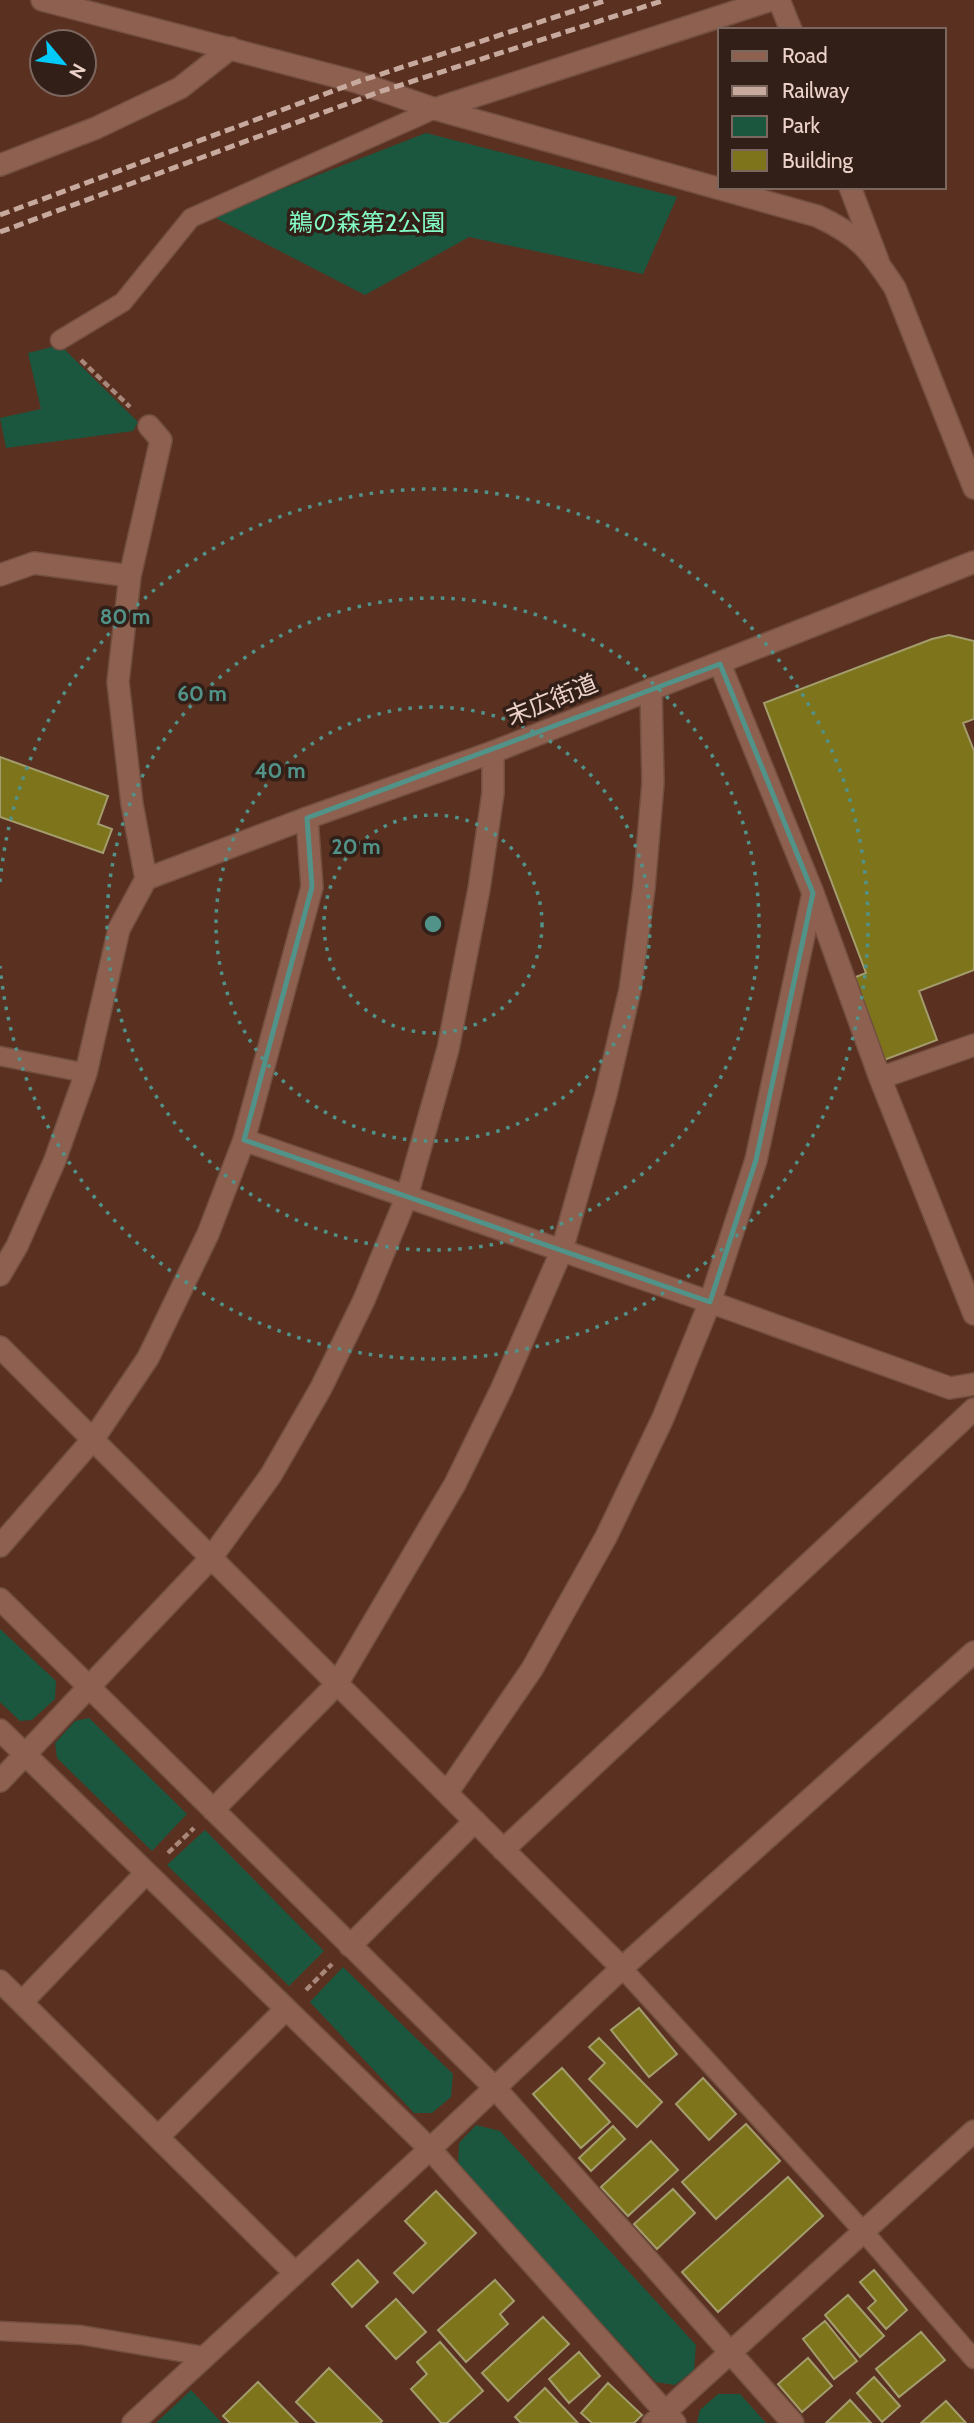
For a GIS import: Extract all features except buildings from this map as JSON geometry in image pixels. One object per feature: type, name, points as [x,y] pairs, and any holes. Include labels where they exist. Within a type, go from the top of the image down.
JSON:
[{"type":"street","points":[[42,0],[357,82],[379,92],[435,109],[718,188]]},
{"type":"street","points":[[435,109],[771,0]]},
{"type":"street","points":[[779,0],[789,28]]},
{"type":"street","points":[[0,165],[96,128],[180,88],[231,48]]},
{"type":"street","points":[[721,189],[817,216],[839,226],[856,238],[878,261]]},
{"type":"street","points":[[851,189],[878,261],[895,288],[974,488]]},
{"type":"street","points":[[0,1275],[17,1247],[55,1160],[86,1073],[119,929],[146,879],[132,804],[118,682],[130,576],[161,440],[149,426]]},
{"type":"street","name":"末広街道","points":[[146,879],[493,752],[974,562]]},
{"type":"street","points":[[0,575],[34,563],[130,576]]},
{"type":"street","points":[[720,664],[813,893],[880,1078],[974,1314]]},
{"type":"street","points":[[213,1811],[337,1684],[455,1484],[502,1388],[562,1250],[606,1094],[630,990],[644,888],[653,783],[651,689]]},
{"type":"street","points":[[0,1781],[211,1558],[271,1475],[321,1388],[364,1300],[407,1196],[448,1049],[479,889],[493,793],[493,752]]},
{"type":"street","points":[[0,1546],[94,1438],[148,1358],[208,1234],[244,1140],[312,887],[307,818]]},
{"type":"street","points":[[447,1793],[532,1669],[606,1537],[663,1418],[710,1302],[756,1160],[813,893]]},
{"type":"street","points":[[880,1078],[974,1045]]},
{"type":"street","points":[[244,1140],[950,1388],[974,1384]]},
{"type":"street","points":[[0,1347],[622,1968]]},
{"type":"street","points":[[503,1850],[974,1409]]},
{"type":"street","points":[[0,1599],[495,2088],[793,2423]]},
{"type":"street","points":[[133,2423],[622,1968],[974,1653]]},
{"type":"street","points":[[0,1731],[430,2149],[664,2419],[863,2231],[974,2131]]},
{"type":"street","points":[[350,1946],[475,1821]]},
{"type":"street","points":[[22,2003],[146,1873]]},
{"type":"street","points":[[0,1981],[295,2273]]},
{"type":"street","points":[[158,2137],[286,2009]]},
{"type":"lane","points":[[60,340],[123,302],[191,218],[435,109]]},
{"type":"lane","points":[[0,1056],[86,1073]]},
{"type":"lane","points":[[622,1968],[863,2231],[974,2359]]},
{"type":"lane","points":[[0,2331],[81,2334],[204,2356]]},
{"type":"path","points":[[60,340],[149,426]]},
{"type":"path","points":[[146,1873],[213,1811]]},
{"type":"path","points":[[286,2009],[350,1946]]},
{"type":"highlighted area","points":[[720,664],[813,893],[756,1160],[710,1302],[244,1140],[312,887],[307,818]]},
{"type":"green space","name":"鵜の森第2公園","points":[[426,133],[677,197],[643,274],[469,237],[365,295],[212,216]]},
{"type":"green space","points":[[60,345],[138,422],[133,431],[6,448],[0,418],[41,409],[28,353]]},
{"type":"green space","points":[[0,1629],[56,1681],[55,1699],[32,1720],[20,1721],[0,1702]]},
{"type":"green space","points":[[89,1718],[187,1814],[152,1851],[57,1758],[55,1743],[75,1721]]},
{"type":"green space","points":[[205,1830],[324,1951],[289,1986],[167,1865]]},
{"type":"green space","points":[[343,1967],[453,2074],[451,2097],[432,2113],[414,2113],[310,2002]]},
{"type":"green space","points":[[476,2125],[500,2131],[696,2345],[694,2370],[675,2385],[656,2382],[458,2168],[459,2143]]},
{"type":"green space","points":[[191,2390],[222,2423],[156,2423]]},
{"type":"green space","points":[[718,2394],[740,2394],[766,2423],[697,2423],[700,2410]]},
{"type":"railway","points":[[0,215],[357,82],[607,0]]},
{"type":"railway","points":[[0,232],[379,92],[665,0]]}]
